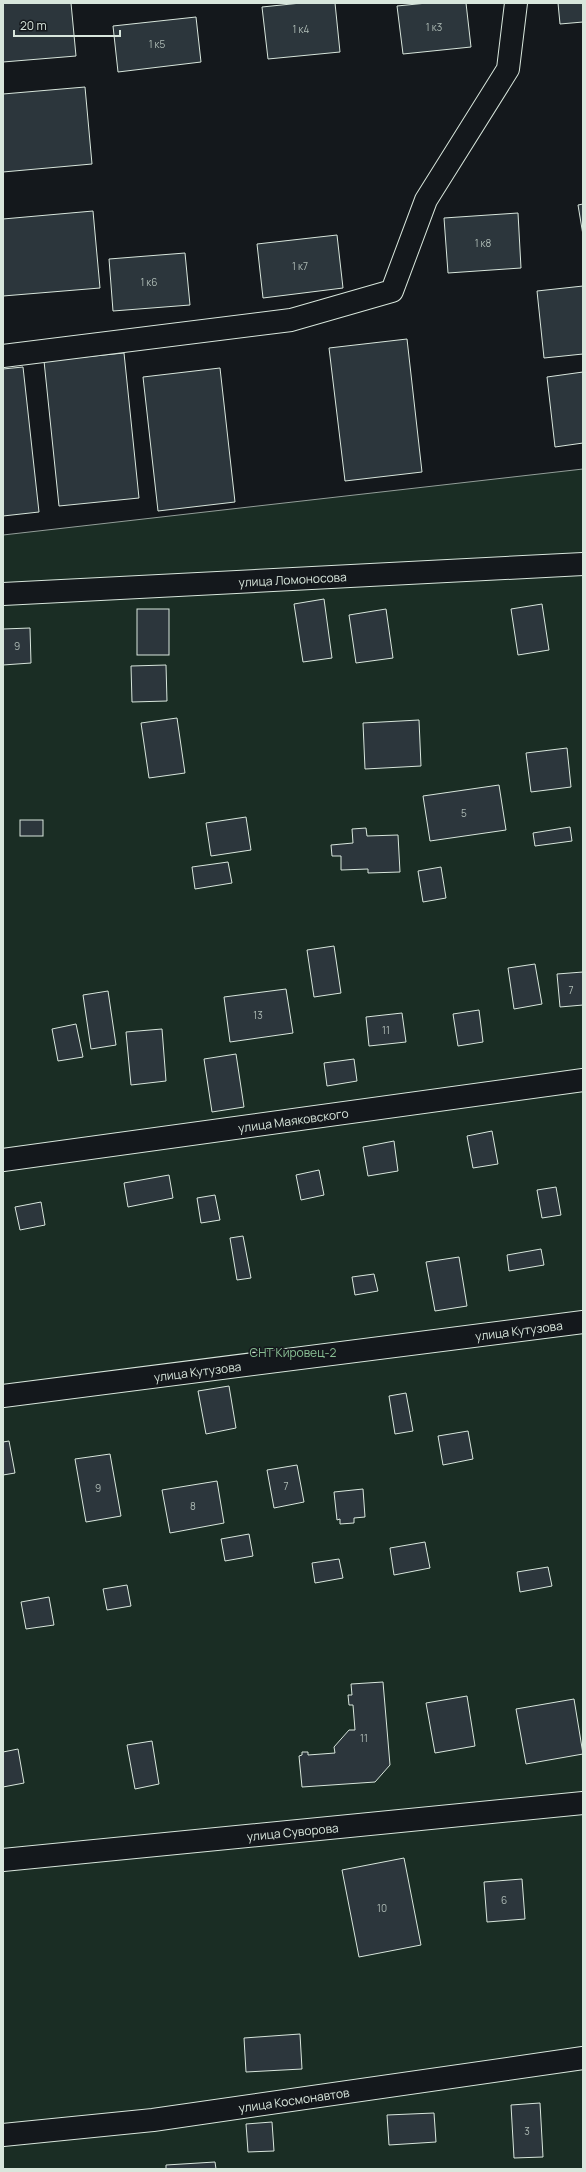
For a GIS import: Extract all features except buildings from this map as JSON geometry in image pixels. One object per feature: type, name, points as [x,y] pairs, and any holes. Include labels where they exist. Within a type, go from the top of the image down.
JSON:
[{"type":"street","points":[[3,356],[291,320],[392,291],[426,200],[508,69],[516,3]]},
{"type":"street","name":"улица Ломоносова","points":[[3,594],[583,564]]},
{"type":"street","name":"улица Маяковского","points":[[3,1160],[583,1080]]},
{"type":"street","name":"улица Кутузова","points":[[3,1396],[583,1322]]},
{"type":"street","name":"улица Суворова","points":[[3,1860],[583,1803]]},
{"type":"street","name":"улица Космонавтов","points":[[3,2135],[153,2120],[583,2058]]},
{"type":"green space","name":"СНТ Кировец-2","points":[[583,469],[583,2169],[3,2169],[3,535]]}]
